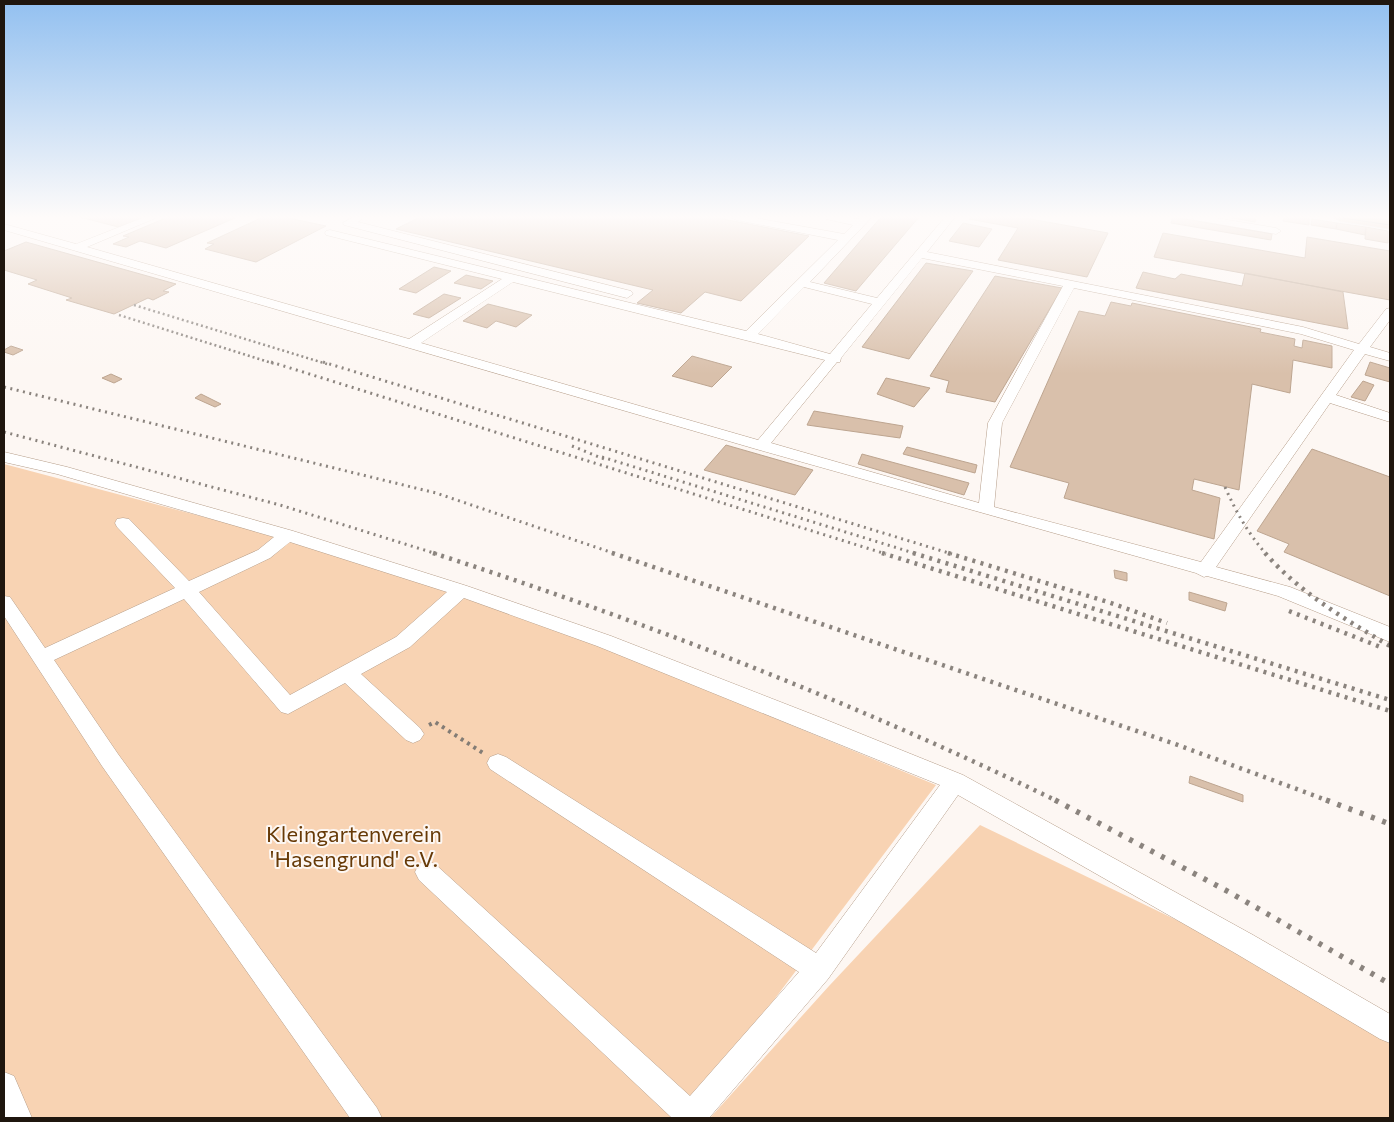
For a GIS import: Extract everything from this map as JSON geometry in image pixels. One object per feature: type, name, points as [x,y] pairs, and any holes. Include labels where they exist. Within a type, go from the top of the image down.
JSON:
[{"type":"lane","points":[[149,269],[986,510],[1204,571],[1284,591],[1390,634]]},
{"type":"lane","points":[[476,269],[835,359]]},
{"type":"lane","points":[[530,269],[627,294]]},
{"type":"lane","points":[[749,336],[815,269]]},
{"type":"lane","points":[[761,446],[835,359],[907,269]]},
{"type":"lane","points":[[997,269],[1303,332],[1390,357]]},
{"type":"lane","points":[[408,345],[511,278]]},
{"type":"lane","points":[[802,283],[880,302]]},
{"type":"lane","points":[[986,510],[995,423],[1070,284]]},
{"type":"lane","points":[[1204,571],[1362,348],[1390,312]]},
{"type":"lane","points":[[1327,397],[1390,418]]},
{"type":"lane","points":[[4,457],[61,470],[287,535],[461,590],[614,644],[955,782],[1244,944],[1390,1029]]},
{"type":"lane","points":[[123,523],[187,590],[288,706],[402,642],[461,590]]},
{"type":"lane","points":[[41,658],[264,554],[287,535]]},
{"type":"lane","points":[[4,602],[110,760],[367,1118]]},
{"type":"lane","points":[[347,673],[413,734]]},
{"type":"lane","points":[[498,763],[819,970]]},
{"type":"lane","points":[[427,872],[691,1117],[819,970],[955,782]]},
{"type":"lane","points":[[4,1086],[18,1118]]},
{"type":"path","points":[[413,734],[435,722],[498,763]]},
{"type":"green space","name":"Kleingartenverein 'Hasengrund' e.V.","points":[[4,464],[268,534],[449,592],[615,652],[936,785],[752,1029],[670,1118],[4,1118]]},
{"type":"green space","points":[[980,825],[1251,956],[1390,1039],[1390,1118],[710,1118],[829,986]]},
{"type":"building","points":[[124,269],[176,284],[163,291],[169,292],[153,300],[148,298],[114,314],[66,300],[72,298],[28,284],[37,280],[4,270]]},
{"type":"building","points":[[430,269],[451,271],[416,293],[399,289]]},
{"type":"building","points":[[566,269],[774,269],[741,301],[705,292],[681,313],[637,303],[653,290]]},
{"type":"building","points":[[836,269],[874,269],[856,291],[824,283]]},
{"type":"building","points":[[921,269],[973,271],[909,359],[862,347]]},
{"type":"building","points":[[1047,269],[1091,269],[1087,277]]},
{"type":"building","points":[[1222,269],[1390,269],[1390,300]]},
{"type":"building","points":[[1143,272],[1175,279],[1181,274],[1242,286],[1245,273],[1343,292],[1348,329],[1136,288]]},
{"type":"building","points":[[466,275],[493,281],[481,289],[454,283]]},
{"type":"building","points":[[995,276],[1062,288],[995,402],[946,392],[949,381],[930,376]]},
{"type":"building","points":[[444,294],[461,298],[429,318],[413,314]]},
{"type":"building","points":[[1111,302],[1131,306],[1132,303],[1261,329],[1260,332],[1295,339],[1294,346],[1302,348],[1303,340],[1332,346],[1332,368],[1293,360],[1290,393],[1252,384],[1239,490],[1194,479],[1192,490],[1220,498],[1214,539],[1064,498],[1069,483],[1010,467],[1079,311],[1105,316]]},
{"type":"building","points":[[488,304],[532,315],[516,327],[496,321],[487,328],[463,321]]},
{"type":"building","points":[[11,346],[23,350],[13,355],[4,352],[4,350]]},
{"type":"building","points":[[692,356],[732,367],[712,387],[672,376]]},
{"type":"building","points":[[1370,362],[1390,368],[1390,382],[1365,375]]},
{"type":"building","points":[[111,374],[122,379],[114,383],[102,378]]},
{"type":"building","points":[[886,378],[930,388],[914,407],[877,394]]},
{"type":"building","points":[[1363,381],[1374,385],[1365,401],[1351,397]]},
{"type":"building","points":[[201,394],[221,404],[215,407],[195,398]]},
{"type":"building","points":[[814,411],[903,426],[900,438],[807,425]]},
{"type":"building","points":[[726,445],[813,470],[795,495],[704,470]]},
{"type":"building","points":[[907,447],[977,465],[975,473],[903,454]]},
{"type":"building","points":[[1312,449],[1390,477],[1390,596],[1284,552],[1289,544],[1257,531]]},
{"type":"building","points":[[862,454],[969,483],[964,495],[858,464]]},
{"type":"building","points":[[1114,570],[1127,573],[1127,581],[1115,578]]},
{"type":"building","points":[[1189,592],[1227,603],[1225,611],[1189,600]]},
{"type":"building","points":[[1190,776],[1243,795],[1243,802],[1189,783]]},
{"type":"railway","points":[[134,305],[327,364]]},
{"type":"railway","points":[[119,315],[275,364]]},
{"type":"railway","points":[[271,362],[886,554]]},
{"type":"railway","points":[[323,362],[952,554]]},
{"type":"railway","points":[[4,387],[436,493],[616,554]]},
{"type":"railway","points":[[4,432],[280,505],[437,554]]},
{"type":"railway","points":[[572,446],[604,459]]},
{"type":"railway","points":[[602,457],[917,554]]},
{"type":"railway","points":[[1225,487],[1243,522],[1266,554]]},
{"type":"railway","points":[[433,553],[592,607],[749,666],[905,731],[1056,801]]},
{"type":"railway","points":[[612,553],[1175,744],[1329,801]]},
{"type":"railway","points":[[882,553],[1390,711]]},
{"type":"railway","points":[[913,553],[1390,700]]},
{"type":"railway","points":[[948,553],[1108,602],[1167,623]]},
{"type":"railway","points":[[1265,553],[1308,593],[1390,646]]},
{"type":"railway","points":[[1289,611],[1383,648]]},
{"type":"railway","points":[[1326,800],[1390,824]]},
{"type":"railway","points":[[1056,801],[1229,892],[1390,984]]}]
